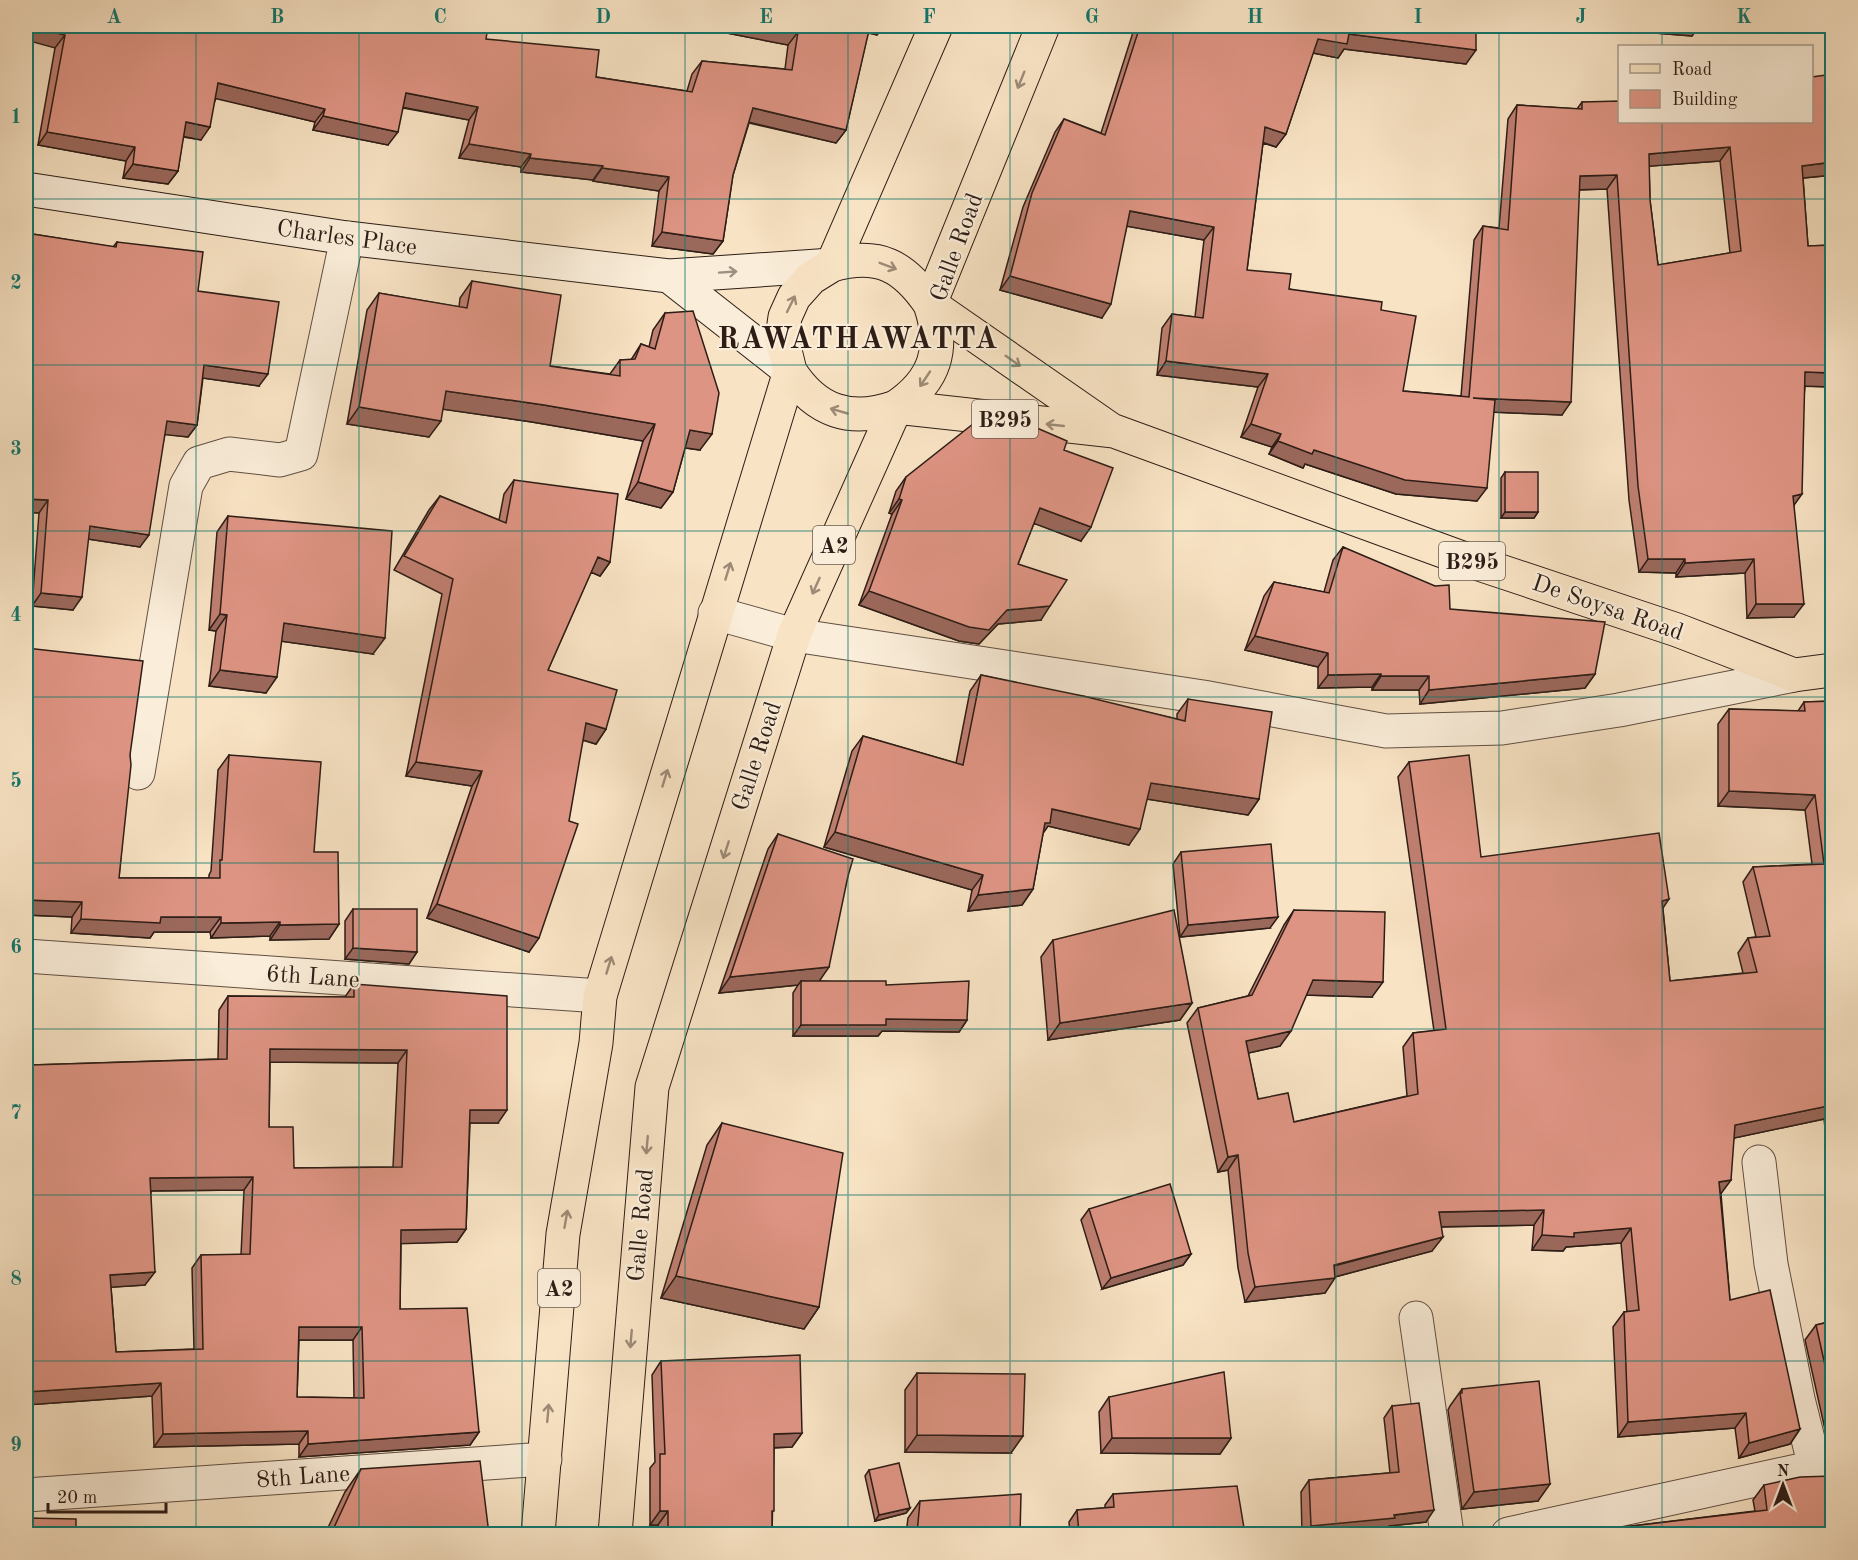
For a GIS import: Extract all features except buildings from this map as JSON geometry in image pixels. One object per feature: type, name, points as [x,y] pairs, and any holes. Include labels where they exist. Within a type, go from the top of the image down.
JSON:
[{"type":"main road","points":[[896,407],[863,415],[835,411],[821,405],[798,384],[790,371],[782,338],[785,317],[794,297],[811,278],[832,265],[936,26]]},
{"type":"main road","name":"Galle Road","points":[[615,1534],[652,1086],[794,635],[896,407],[910,398],[930,373],[938,341],[936,321],[930,304],[1043,26]]},
{"type":"main road","name":"De Soysa Road","points":[[832,265],[865,260],[882,263],[898,270],[916,284],[930,304],[1114,431]]},
{"type":"main road","name":"A2","points":[[538,1534],[563,1234],[596,1043],[600,996],[790,371]]},
{"type":"main road","name":"De Soysa Road","points":[[896,407],[1114,431],[1473,562],[1677,630],[1794,675],[1833,670]]},
{"type":"street","name":"Charles Place","points":[[26,189],[347,238],[669,276],[832,265]]},
{"type":"street","points":[[138,773],[186,486],[199,463],[229,454],[280,460],[301,454],[347,238]]},
{"type":"street","points":[[669,276],[790,371]]},
{"type":"street","points":[[715,613],[794,635],[1203,697],[1386,731],[1502,728],[1619,710],[1794,675]]},
{"type":"street","name":"6th Lane","points":[[26,956],[600,996]]},
{"type":"street","points":[[1522,1533],[1645,1503],[1824,1466],[1798,1399],[1771,1264],[1759,1162]]},
{"type":"street","points":[[1416,1318],[1448,1534]]},
{"type":"street","name":"8th Lane","points":[[26,1495],[545,1459]]},
{"type":"district","name":"RAWATHAWATTA","points":[[858,338]]}]
